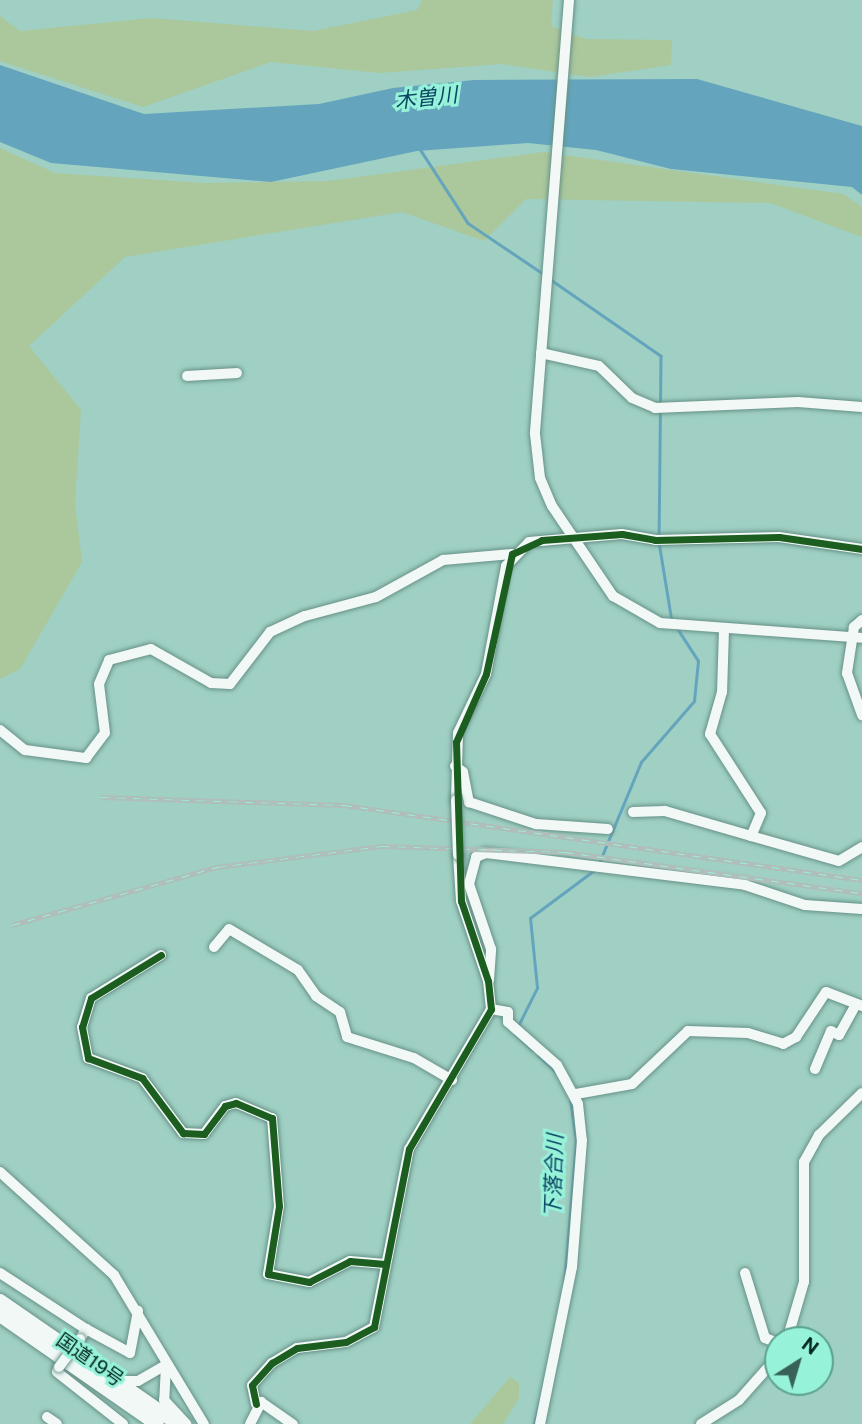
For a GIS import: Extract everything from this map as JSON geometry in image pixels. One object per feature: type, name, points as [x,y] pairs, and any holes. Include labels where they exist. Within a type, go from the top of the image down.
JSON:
[{"type":"highway","name":"国道19号","points":[[0,1301],[120,1381],[178,1424]]},
{"type":"highway","name":"国道19号","points":[[0,1315],[157,1424]]},
{"type":"street","points":[[569,0],[569,32],[534,449],[552,506],[613,596],[668,625],[858,638]]},
{"type":"street","points":[[541,353],[599,366],[632,398],[655,408],[798,402],[862,407]]},
{"type":"street","points":[[187,376],[237,373]]},
{"type":"street","points":[[0,730],[25,750],[86,758],[104,733],[99,684],[109,660],[150,649],[211,683],[230,684],[243,674],[262,640],[282,627],[376,597],[443,560],[512,554],[529,542],[622,534],[660,540],[779,537],[862,550]]},
{"type":"street","points":[[488,981],[465,920],[458,855],[455,766],[458,733],[486,674],[512,554]]},
{"type":"street","points":[[862,620],[847,673],[862,715]]},
{"type":"street","points":[[724,630],[722,692],[710,734],[718,754],[756,802],[759,829],[751,836]]},
{"type":"street","points":[[455,766],[463,772],[469,802],[536,824],[608,829]]},
{"type":"street","points":[[633,812],[665,811],[839,861],[862,847]]},
{"type":"street","points":[[250,1424],[256,1404],[252,1385],[272,1363],[297,1348],[366,1335],[374,1326],[409,1149],[452,1080],[491,1009],[488,981],[491,949],[469,884],[476,857],[592,863],[745,885],[806,905],[862,909]]},
{"type":"street","points":[[214,947],[229,929],[298,970],[316,996],[340,1012],[347,1037],[414,1058],[452,1080]]},
{"type":"street","points":[[160,955],[91,998],[82,1027],[88,1058],[142,1078],[183,1133],[204,1134],[225,1106],[236,1103],[272,1118],[279,1206],[268,1274],[309,1282],[349,1261],[385,1264]]},
{"type":"street","points":[[576,1094],[632,1084],[688,1031],[748,1034],[783,1044],[796,1037],[826,992],[859,1005],[839,1035],[831,1031],[815,1069]]},
{"type":"street","points":[[491,1009],[508,1012],[511,1025],[557,1065],[576,1094],[582,1140],[572,1267],[540,1424]]},
{"type":"street","points":[[791,1326],[804,1282],[804,1163],[819,1135],[862,1093]]},
{"type":"street","points":[[0,1172],[21,1197],[99,1257],[138,1311],[166,1365],[204,1424]]},
{"type":"street","points":[[0,1273],[86,1329],[130,1353],[138,1311]]},
{"type":"street","points":[[745,1273],[764,1335]]},
{"type":"street","points":[[86,1329],[57,1372],[122,1424]]},
{"type":"street","points":[[120,1381],[138,1381],[166,1365]]},
{"type":"street","points":[[166,1365],[164,1400],[186,1424]]},
{"type":"street","points":[[701,1424],[739,1400],[764,1372]]},
{"type":"street","points":[[256,1404],[266,1403],[293,1424]]},
{"type":"street","points":[[47,1417],[57,1424]]},
{"type":"green space","points":[[422,0],[553,0],[551,26],[586,39],[672,40],[671,65],[590,77],[502,64],[379,73],[271,62],[143,107],[0,61],[0,16],[20,31],[152,18],[313,31],[417,10]]},
{"type":"green space","points":[[0,148],[55,173],[204,183],[328,181],[543,152],[843,194],[862,207],[862,237],[770,203],[526,199],[484,241],[402,212],[125,257],[29,346],[81,410],[75,503],[82,562],[20,669],[0,679]]},
{"type":"green space","points":[[510,1377],[519,1383],[519,1398],[503,1424],[470,1424]]},
{"type":"water","name":"木曽川","points":[[0,65],[144,114],[319,104],[393,88],[474,80],[697,79],[862,126],[862,195],[852,187],[671,169],[596,150],[528,143],[417,151],[271,182],[51,163],[0,142]]},
{"type":"waterway","points":[[420,149],[468,223],[545,275]]},
{"type":"waterway","points":[[550,279],[661,356],[659,535]]},
{"type":"waterway","points":[[659,542],[672,621]]},
{"type":"waterway","points":[[599,863],[641,762],[694,701],[698,661],[676,627]]},
{"type":"waterway","name":"下落合川","points":[[517,1028],[537,988],[530,918],[593,871]]},
{"type":"waterway","name":"下落合川","points":[[515,1034],[533,1050]]},
{"type":"waterway","name":"下落合川","points":[[538,1055],[556,1072]]},
{"type":"waterway","name":"下落合川","points":[[564,1284],[576,1141],[570,1100]]},
{"type":"waterway","name":"下落合川","points":[[534,1424],[541,1397]]},
{"type":"railway","points":[[101,797],[344,805],[862,880]]},
{"type":"railway","points":[[12,925],[217,867],[382,846],[565,852],[862,893]]},
{"type":"cycle path","points":[[256,1404],[252,1385],[272,1363],[297,1348],[346,1342],[374,1327],[409,1149],[491,1009],[488,981],[461,901],[456,742],[486,674],[512,554],[542,540],[622,534],[655,540],[779,537],[862,549]]},
{"type":"cycle path","points":[[161,955],[91,998],[82,1027],[88,1058],[142,1078],[183,1133],[204,1134],[225,1106],[236,1103],[272,1118],[279,1206],[268,1274],[309,1282],[350,1261],[385,1264]]}]
